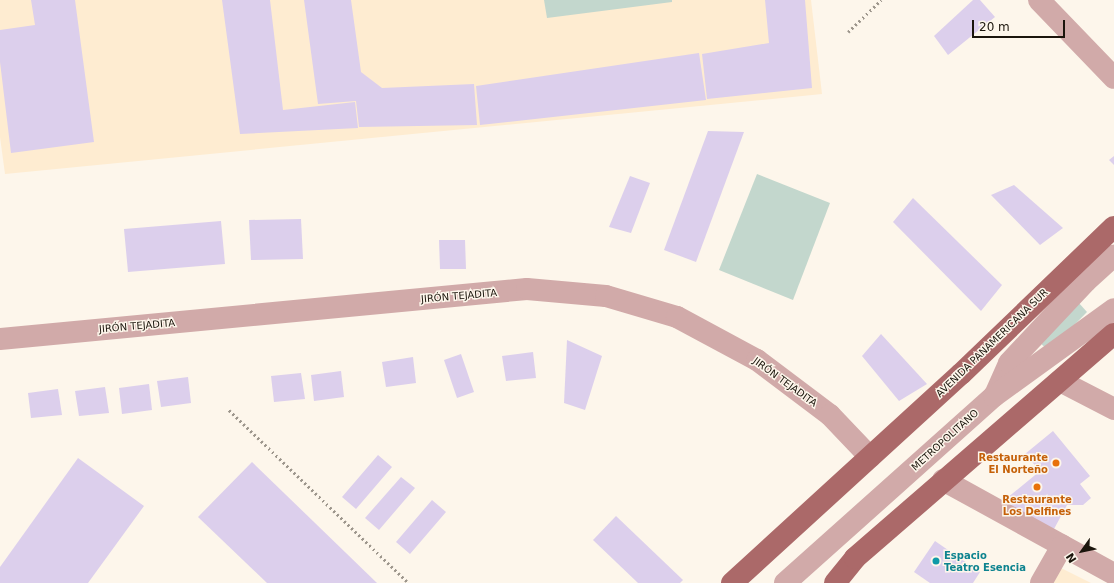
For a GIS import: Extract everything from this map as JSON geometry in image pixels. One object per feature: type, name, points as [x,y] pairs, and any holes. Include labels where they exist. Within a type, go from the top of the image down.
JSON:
[{"type":"main road","name":"AVENIDA PANAMERICANA SUR","points":[[732,583],[961,374],[1114,226]]},
{"type":"main road","points":[[835,583],[855,558],[943,480],[1114,334]]},
{"type":"street","points":[[1039,0],[1114,78]]},
{"type":"street","points":[[994,396],[1009,363],[1086,281],[1114,256]]},
{"type":"street","name":"JIRÓN TEJADITA","points":[[0,339],[527,289],[606,296],[677,317],[757,360],[830,415],[870,457]]},
{"type":"street","name":"METROPOLITANO","points":[[785,583],[994,396],[1114,309]]},
{"type":"street","points":[[1060,381],[1114,409]]},
{"type":"street","points":[[943,480],[1114,574]]},
{"type":"street","points":[[1041,583],[1062,546]]},
{"type":"path","points":[[848,32],[881,0]]},
{"type":"path","points":[[229,410],[409,583]]},
{"type":"shaded area","points":[[0,0],[811,0],[822,94],[5,174],[0,137]]},
{"type":"shaded area","points":[[1057,566],[1091,583],[1048,583]]},
{"type":"green space","points":[[544,0],[672,0],[672,2],[547,18]]},
{"type":"green space","points":[[757,174],[830,203],[793,300],[719,270]]},
{"type":"green space","points":[[1078,302],[1087,312],[1049,351],[1039,342]]},
{"type":"building","points":[[31,0],[75,0],[94,142],[11,153],[0,62],[0,30],[35,25]]},
{"type":"building","points":[[222,0],[270,0],[283,110],[355,102],[358,128],[240,134]]},
{"type":"building","points":[[304,0],[351,0],[361,72],[382,88],[474,84],[477,125],[359,127],[356,101],[318,104]]},
{"type":"building","points":[[765,0],[805,0],[812,88],[707,99],[702,54],[769,43]]},
{"type":"building","points":[[973,0],[980,0],[995,17],[948,55],[934,36]]},
{"type":"building","points":[[699,53],[706,100],[480,125],[476,86]]},
{"type":"building","points":[[708,131],[744,132],[696,262],[664,250]]},
{"type":"building","points":[[1114,156],[1114,165],[1109,160]]},
{"type":"building","points":[[630,176],[650,183],[631,233],[609,227]]},
{"type":"building","points":[[1014,185],[1063,228],[1040,245],[991,195]]},
{"type":"building","points":[[913,198],[1002,285],[981,311],[893,222]]},
{"type":"building","points":[[301,219],[303,259],[251,260],[249,220]]},
{"type":"building","points":[[221,221],[225,264],[128,272],[124,229]]},
{"type":"building","points":[[439,240],[465,240],[466,269],[440,269]]},
{"type":"building","points":[[881,334],[927,384],[899,401],[862,356]]},
{"type":"building","points":[[567,340],[602,356],[585,410],[564,403]]},
{"type":"building","points":[[533,352],[536,378],[506,381],[502,356]]},
{"type":"building","points":[[461,354],[474,392],[457,398],[444,360]]},
{"type":"building","points":[[413,357],[416,383],[386,387],[382,362]]},
{"type":"building","points":[[341,371],[344,397],[314,401],[311,375]]},
{"type":"building","points":[[301,373],[305,399],[274,402],[271,376]]},
{"type":"building","points":[[188,377],[191,403],[161,407],[157,381]]},
{"type":"building","points":[[149,384],[152,410],[122,414],[119,388]]},
{"type":"building","points":[[105,387],[109,413],[79,416],[75,391]]},
{"type":"building","points":[[58,389],[62,415],[31,418],[28,393]]},
{"type":"building","points":[[1053,431],[1090,476],[1080,484],[1091,498],[1083,505],[1067,505],[1054,529],[1001,503],[1040,471],[1025,454]]},
{"type":"building","points":[[378,455],[392,467],[356,509],[342,497]]},
{"type":"building","points":[[78,458],[144,506],[88,583],[0,583],[0,567]]},
{"type":"building","points":[[252,462],[377,583],[267,583],[198,517]]},
{"type":"building","points":[[401,477],[415,488],[379,530],[365,518]]},
{"type":"building","points":[[432,500],[446,512],[410,554],[396,542]]},
{"type":"building","points":[[616,516],[683,580],[680,583],[638,583],[593,540]]},
{"type":"building","points":[[935,541],[980,572],[973,583],[930,583],[914,572]]},
{"type":"place","name":"Restaurante El Norteño","points":[[1056,463]]},
{"type":"place","name":"Restaurante Los Delfines","points":[[1037,487]]},
{"type":"place","name":"Espacio Teatro Esencia","points":[[936,561]]}]
